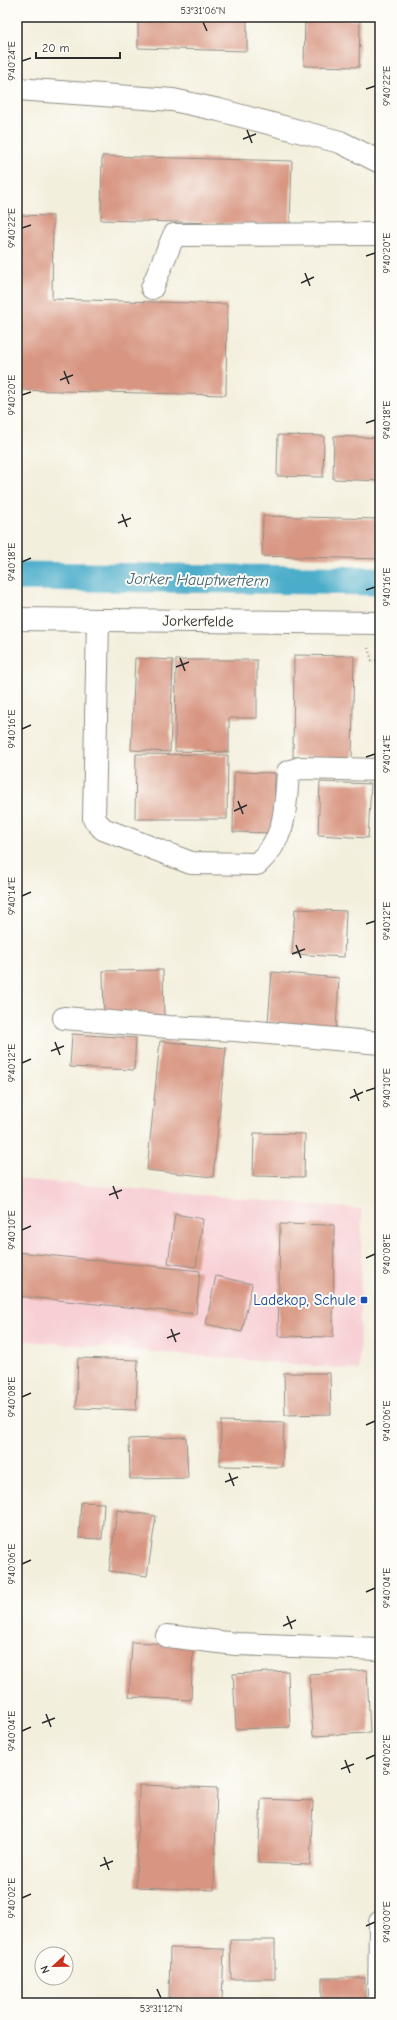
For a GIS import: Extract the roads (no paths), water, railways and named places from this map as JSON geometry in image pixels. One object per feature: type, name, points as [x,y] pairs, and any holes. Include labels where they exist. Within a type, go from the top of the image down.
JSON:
[{"type":"street","points":[[17,89],[173,100],[219,110],[340,142],[380,162]]},
{"type":"street","points":[[152,288],[174,235],[380,234]]},
{"type":"street","name":"Jorkerfelde","points":[[17,619],[380,623]]},
{"type":"street","points":[[98,620],[94,819],[103,829],[191,863],[257,864],[270,852],[284,823],[288,772],[300,768],[380,770]]},
{"type":"street","points":[[64,1018],[380,1043]]},
{"type":"street","points":[[168,1636],[236,1644],[380,1649]]},
{"type":"street","points":[[379,2003],[380,1922]]},
{"type":"waterway","name":"Jorker Hauptwettern","points":[[17,576],[380,581]]},
{"type":"place","name":"Ladekop, Schule","points":[[364,1300]]}]
